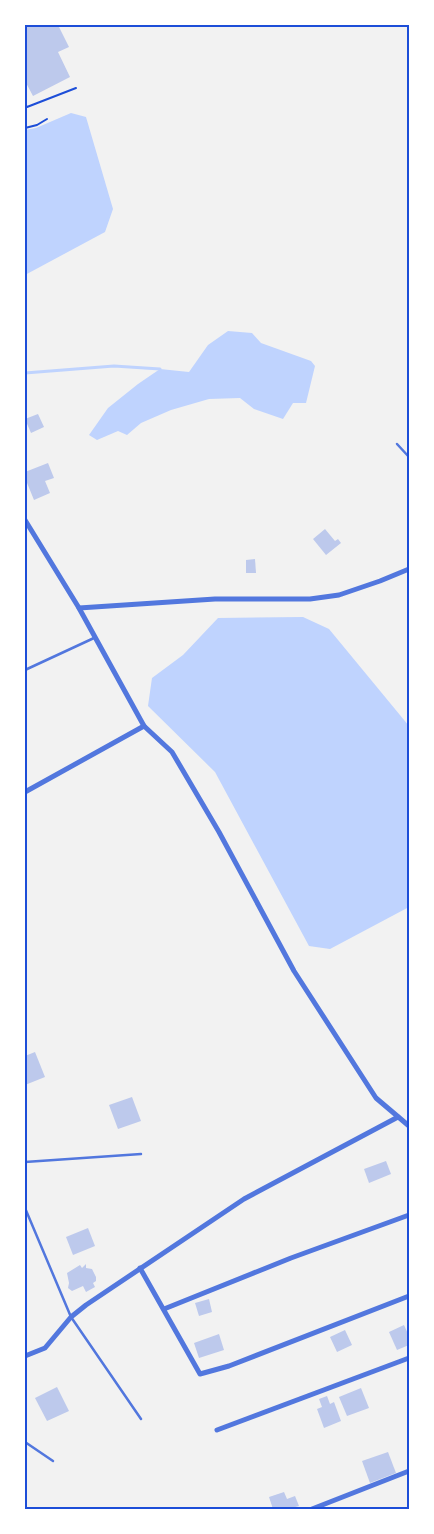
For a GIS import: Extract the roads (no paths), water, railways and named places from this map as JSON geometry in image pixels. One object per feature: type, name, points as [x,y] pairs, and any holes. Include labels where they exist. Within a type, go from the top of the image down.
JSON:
[{"type":"street","points":[[25,520],[79,608],[144,726],[172,752],[219,832],[294,971],[376,1098],[409,1126]]},
{"type":"street","points":[[79,608],[215,599],[319,598],[339,595],[380,581],[409,568]]},
{"type":"street","points":[[25,792],[144,726]]},
{"type":"street","points":[[25,1356],[45,1348],[71,1317],[86,1305],[244,1199],[398,1117]]},
{"type":"street","points":[[164,1309],[291,1258],[409,1215]]},
{"type":"street","points":[[140,1268],[200,1374],[229,1366],[409,1296]]},
{"type":"street","points":[[217,1430],[409,1358]]},
{"type":"street","points":[[312,1509],[409,1471]]},
{"type":"lane","points":[[397,444],[409,457]]},
{"type":"lane","points":[[25,670],[95,637]]},
{"type":"lane","points":[[25,1162],[142,1154]]},
{"type":"lane","points":[[25,1208],[71,1317],[141,1419]]},
{"type":"lane","points":[[25,1442],[53,1461]]},
{"type":"water","points":[[71,113],[86,117],[113,209],[105,232],[25,275],[25,130],[36,128]]},
{"type":"water","points":[[228,331],[252,333],[261,343],[311,361],[315,366],[306,403],[293,403],[283,419],[254,409],[240,398],[209,399],[171,410],[141,423],[127,435],[118,431],[97,440],[89,435],[108,408],[138,384],[160,369],[189,372],[208,345]]},
{"type":"water","points":[[303,617],[329,629],[409,726],[409,907],[330,949],[309,946],[215,772],[148,706],[152,678],[183,655],[218,618]]},
{"type":"waterway","points":[[25,373],[114,366],[160,369]]}]
